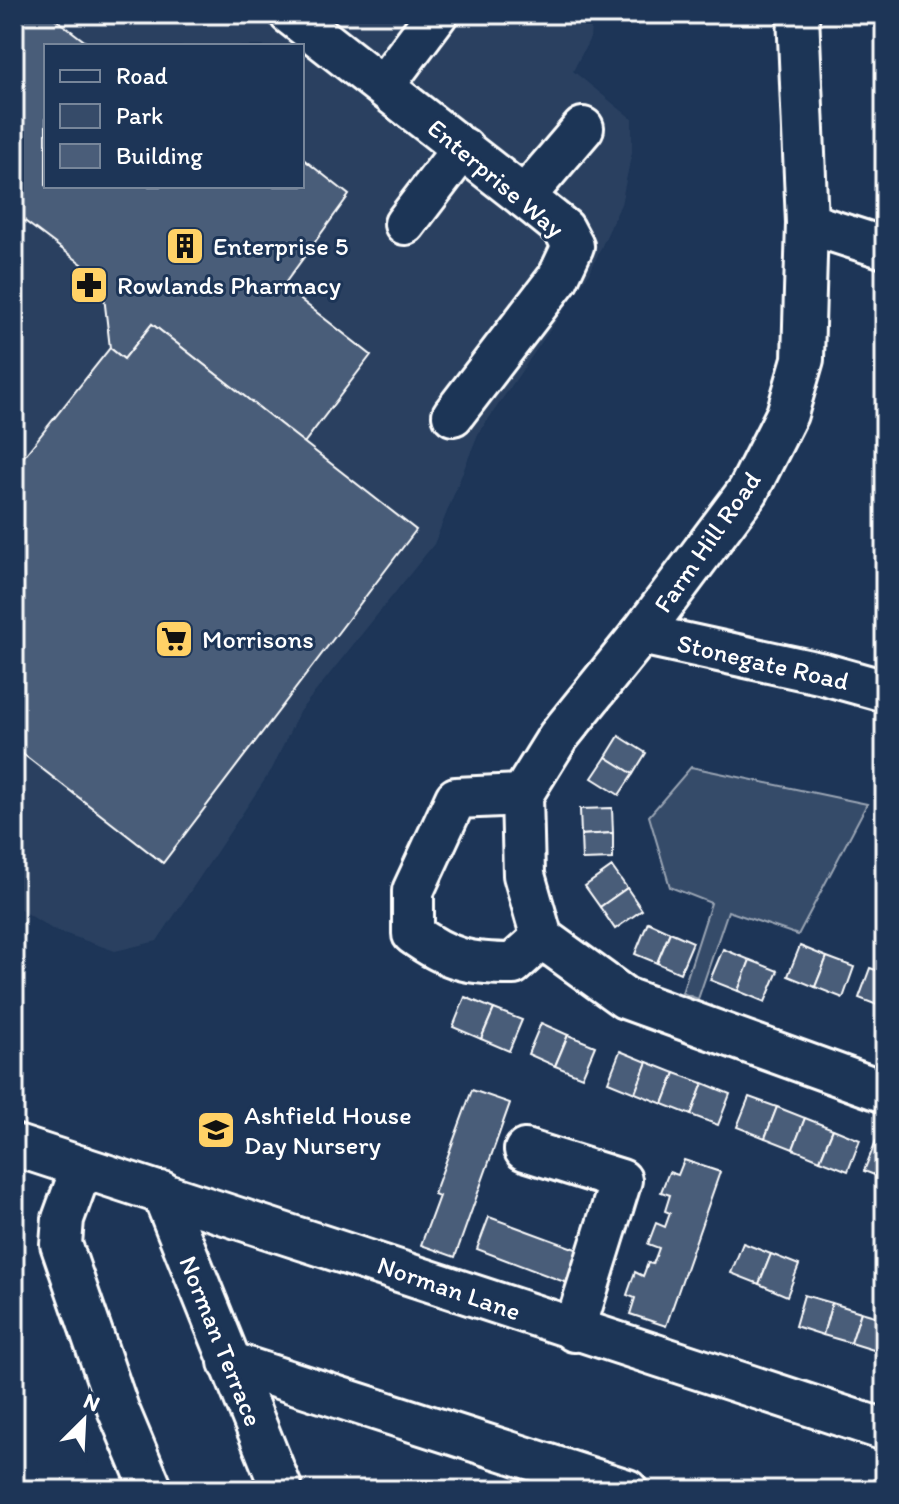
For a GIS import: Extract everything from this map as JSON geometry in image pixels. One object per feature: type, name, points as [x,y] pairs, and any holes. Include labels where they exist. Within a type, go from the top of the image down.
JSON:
[{"type":"street","name":"Enterprise Way","points":[[290,14],[564,229],[573,246],[558,278],[453,415]]},
{"type":"street","points":[[384,85],[437,14]]},
{"type":"street","name":"Farm Hill Road","points":[[522,795],[558,737],[641,634],[748,491],[787,414],[803,359],[807,223],[798,14]]},
{"type":"street","points":[[524,197],[583,128]]},
{"type":"street","points":[[405,224],[463,148]]},
{"type":"street","points":[[807,223],[885,248]]},
{"type":"street","name":"Stonegate Road","points":[[641,634],[824,674],[885,691]]},
{"type":"street","points":[[542,938],[513,964],[470,964],[436,950],[413,934],[413,891],[456,798],[522,795],[524,875],[542,938],[625,998],[885,1092]]},
{"type":"street","name":"Norman Lane","points":[[14,1145],[574,1331],[885,1430]]},
{"type":"street","points":[[525,1150],[621,1180],[574,1331]]},
{"type":"street","points":[[82,1167],[63,1219],[61,1244],[118,1409],[152,1490]]},
{"type":"street","name":"Norman Terrace","points":[[162,1192],[282,1490]]},
{"type":"street","points":[[229,1362],[627,1490]]},
{"type":"shaded area","points":[[14,14],[592,14],[590,38],[573,71],[632,119],[632,152],[621,204],[590,272],[478,434],[434,544],[299,712],[272,769],[157,941],[115,951],[52,929],[14,905]]},
{"type":"green space","points":[[691,767],[867,804],[798,935],[728,911],[698,999],[682,993],[711,903],[670,887],[649,816]]},
{"type":"building","name":"Enterprise 5","points":[[14,14],[49,14],[88,44],[44,44],[44,188],[304,188],[304,160],[349,195],[283,286],[371,355],[304,443],[152,324],[124,359],[110,348],[102,279],[14,213]]},
{"type":"building","name":"Morrisons","points":[[152,324],[416,530],[163,863],[14,747],[14,469],[110,348],[124,359]]},
{"type":"building","points":[[619,736],[646,753],[633,774],[606,757]]},
{"type":"building","points":[[606,757],[633,774],[619,795],[592,778]]},
{"type":"building","points":[[612,808],[613,833],[581,835],[580,809]]},
{"type":"building","points":[[613,833],[613,859],[582,860],[581,835]]},
{"type":"building","points":[[612,867],[627,888],[600,907],[585,886]]},
{"type":"building","points":[[627,888],[642,910],[615,929],[600,907]]},
{"type":"building","points":[[648,922],[670,932],[657,963],[635,954]]},
{"type":"building","points":[[670,932],[693,942],[680,973],[657,963]]},
{"type":"building","points":[[800,946],[827,957],[815,987],[788,976]]},
{"type":"building","points":[[723,949],[750,960],[738,991],[710,980]]},
{"type":"building","points":[[827,957],[854,967],[843,998],[815,987]]},
{"type":"building","points":[[750,960],[778,971],[765,1002],[738,991]]},
{"type":"building","points":[[870,968],[885,973],[885,1008],[859,998]]},
{"type":"building","points":[[465,997],[494,1009],[481,1039],[453,1027]]},
{"type":"building","points":[[494,1009],[522,1020],[509,1051],[481,1039]]},
{"type":"building","points":[[541,1023],[568,1035],[555,1066],[528,1054]]},
{"type":"building","points":[[568,1035],[595,1046],[582,1077],[555,1066]]},
{"type":"building","points":[[620,1051],[647,1062],[635,1093],[608,1082]]},
{"type":"building","points":[[647,1062],[675,1073],[663,1104],[635,1093]]},
{"type":"building","points":[[675,1073],[703,1083],[691,1115],[663,1104]]},
{"type":"building","points":[[703,1083],[730,1094],[718,1125],[691,1115]]},
{"type":"building","points":[[472,1090],[510,1103],[455,1257],[421,1245],[439,1196],[434,1194]]},
{"type":"building","points":[[749,1097],[777,1107],[765,1138],[737,1127]]},
{"type":"building","points":[[777,1107],[805,1118],[793,1149],[765,1138]]},
{"type":"building","points":[[805,1118],[833,1129],[820,1160],[793,1149]]},
{"type":"building","points":[[833,1129],[860,1140],[848,1171],[820,1160]]},
{"type":"building","points":[[876,1141],[885,1144],[885,1179],[864,1171]]},
{"type":"building","points":[[684,1160],[720,1172],[666,1326],[630,1314],[635,1298],[627,1295],[635,1272],[643,1276],[648,1263],[653,1264],[659,1248],[648,1244],[656,1223],[665,1227],[670,1213],[665,1211],[670,1195],[661,1192],[669,1172],[678,1175]]},
{"type":"building","points":[[489,1217],[595,1256],[583,1289],[477,1249]]},
{"type":"building","points":[[743,1243],[771,1254],[759,1284],[731,1273]]},
{"type":"building","points":[[771,1254],[799,1265],[787,1296],[759,1284]]},
{"type":"building","points":[[804,1295],[832,1303],[823,1335],[795,1326]]},
{"type":"building","points":[[832,1303],[861,1312],[851,1343],[823,1335]]},
{"type":"building","points":[[861,1312],[885,1319],[880,1352],[851,1343]]},
{"type":"place","name":"Enterprise 5","points":[[185,246]]},
{"type":"place","name":"Rowlands Pharmacy","points":[[89,285]]},
{"type":"place","name":"Morrisons","points":[[174,639]]},
{"type":"place","name":"Ashfield House Day Nursery","points":[[216,1130]]}]
